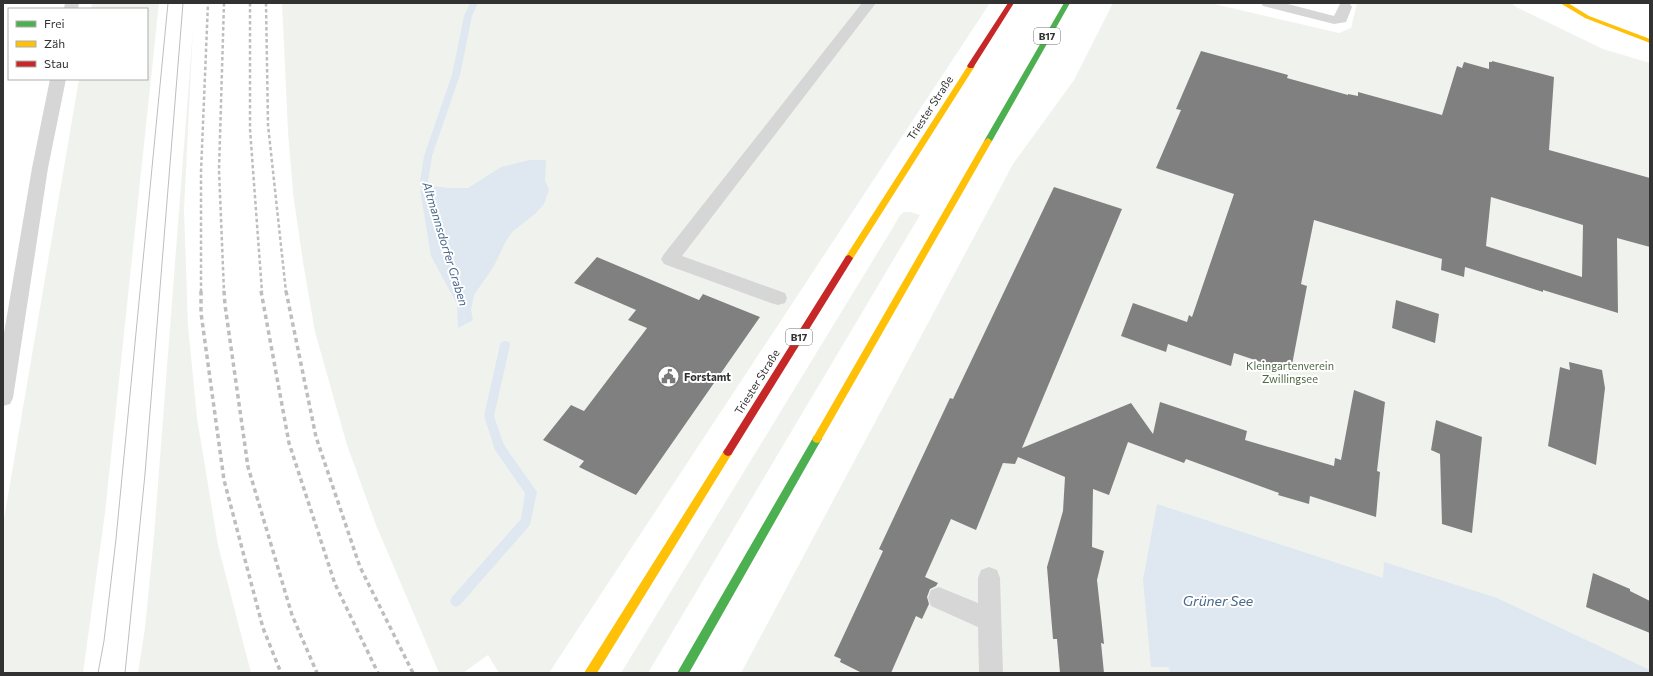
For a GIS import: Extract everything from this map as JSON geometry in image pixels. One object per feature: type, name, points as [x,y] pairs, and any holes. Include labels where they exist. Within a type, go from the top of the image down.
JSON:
[{"type":"main road","name":"Triester Straße","points":[[590,673],[871,222],[1011,3]]},
{"type":"main road","name":"B17","points":[[683,673],[1067,3]]},
{"type":"main road","points":[[1563,3],[1587,17],[1650,41]]},
{"type":"lane","points":[[778,298],[670,258],[870,3]]},
{"type":"lane","points":[[1268,3],[1334,20],[1341,19],[1345,7]]},
{"type":"lane","points":[[3,398],[40,168],[58,80]]},
{"type":"lane","points":[[989,578],[991,673]]},
{"type":"lane","points":[[940,598],[990,620]]},
{"type":"green space","points":[[92,3],[159,3],[105,513],[83,673],[3,673],[3,525],[79,80],[148,80],[148,8],[91,8]]},
{"type":"green space","points":[[282,3],[990,3],[549,673],[499,673],[488,655],[463,673],[439,673],[376,525],[347,445],[315,332],[293,193],[288,132]],"holes":[[[597,257],[699,300],[704,294],[760,317],[636,495],[580,467],[584,461],[543,440],[571,405],[584,411],[597,394],[655,343],[640,336],[647,328],[628,320],[636,310],[574,283]]]},
{"type":"green space","name":"Kleingartenverein Zwillingsee","points":[[1113,3],[1210,3],[1339,33],[1351,28],[1357,3],[1511,3],[1516,7],[1603,49],[1650,63],[1650,673],[741,673],[1013,164],[1074,80]]},
{"type":"green space","points":[[193,29],[184,210],[188,325],[197,418],[218,545],[251,673],[138,673],[145,628],[154,536]]},
{"type":"green space","points":[[904,212],[920,215],[648,673],[621,673],[900,215]]},
{"type":"water","points":[[530,160],[546,160],[545,180],[549,190],[544,204],[535,214],[513,231],[506,241],[494,266],[474,295],[471,310],[473,320],[458,328],[457,304],[431,256],[420,190],[433,186],[468,188],[501,167]]},
{"type":"water","name":"Grüner See","points":[[1157,504],[1383,578],[1384,562],[1497,598],[1650,670],[1650,673],[1170,673],[1169,667],[1151,667],[1143,580]]},
{"type":"building","points":[[1201,51],[1288,75],[1287,78],[1348,95],[1358,96],[1358,92],[1442,115],[1457,66],[1462,68],[1464,62],[1489,69],[1489,62],[1492,61],[1554,77],[1549,150],[1650,178],[1650,247],[1617,238],[1618,313],[1543,290],[1543,292],[1465,267],[1464,277],[1441,270],[1442,259],[1314,220],[1301,284],[1307,286],[1291,370],[1279,366],[1279,368],[1234,353],[1231,366],[1168,344],[1166,352],[1121,336],[1133,303],[1187,322],[1189,315],[1192,317],[1234,194],[1156,168],[1181,110],[1176,109]],"holes":[[[1491,197],[1583,225],[1582,277],[1486,246]]]},
{"type":"building","points":[[1054,187],[1122,209],[1022,448],[1131,403],[1153,434],[1160,402],[1247,431],[1245,440],[1334,466],[1335,458],[1341,460],[1354,390],[1385,402],[1377,471],[1380,472],[1376,517],[1310,496],[1309,504],[1278,495],[1279,493],[1186,459],[1184,463],[1128,442],[1109,495],[1093,489],[1092,547],[1104,551],[1097,580],[1104,644],[1101,643],[1104,673],[1060,673],[1057,639],[1053,639],[1047,567],[1063,511],[1065,477],[1018,457],[1015,464],[1003,463],[976,530],[951,519],[925,577],[938,583],[930,589],[927,597],[929,604],[922,619],[916,616],[891,673],[862,673],[840,662],[841,659],[834,656],[883,551],[879,549],[950,398],[953,399]]},
{"type":"building","name":"Forstamt","points":[[597,257],[699,300],[703,294],[760,317],[636,495],[579,467],[584,461],[543,440],[571,405],[584,411],[647,328],[628,320],[636,310],[574,283]]},
{"type":"building","points":[[1396,300],[1439,314],[1435,343],[1392,328]]},
{"type":"building","points":[[1569,362],[1602,370],[1605,388],[1596,465],[1548,446],[1560,367],[1570,370]]},
{"type":"building","points":[[1436,420],[1482,437],[1472,533],[1442,524],[1440,454],[1431,450]]},
{"type":"building","points":[[1593,573],[1630,589],[1630,591],[1650,601],[1650,633],[1586,607]]},
{"type":"waterway","name":"Altmannsdorfer Graben","points":[[429,201],[424,182],[428,156],[456,75],[468,16],[474,3]]},
{"type":"waterway","name":"Altmannsdorfer Graben","points":[[456,601],[526,521],[531,492],[499,447],[489,416],[505,345]]},
{"type":"tram line","points":[[98,673],[104,641],[116,539],[168,3]]},
{"type":"tram line","points":[[125,673],[145,474],[183,3]]},
{"type":"railway","points":[[208,3],[201,172],[201,313],[224,480],[263,628],[281,673]]},
{"type":"railway","points":[[224,3],[219,170],[224,292]]},
{"type":"railway","points":[[250,3],[250,129],[262,292]]},
{"type":"railway","points":[[266,3],[268,125],[286,292]]},
{"type":"railway","points":[[224,291],[248,467],[292,615],[317,673]]},
{"type":"railway","points":[[261,291],[289,443],[335,584],[378,673]]},
{"type":"railway","points":[[286,291],[316,437],[360,567],[413,673]]},
{"type":"traffic: fast","points":[[988,141],[1067,3]]},
{"type":"traffic: fast","points":[[683,673],[817,439]]},
{"type":"traffic: slow","points":[[1563,3],[1587,17],[1650,41]]},
{"type":"traffic: slow","points":[[849,258],[971,66]]},
{"type":"traffic: slow","points":[[817,439],[988,141]]},
{"type":"traffic: slow","points":[[590,673],[728,452]]},
{"type":"traffic: jam","points":[[971,66],[1011,3]]},
{"type":"traffic: jam","points":[[728,452],[849,258]]},
{"type":"place","name":"Forstamt","points":[[668,377]]}]
